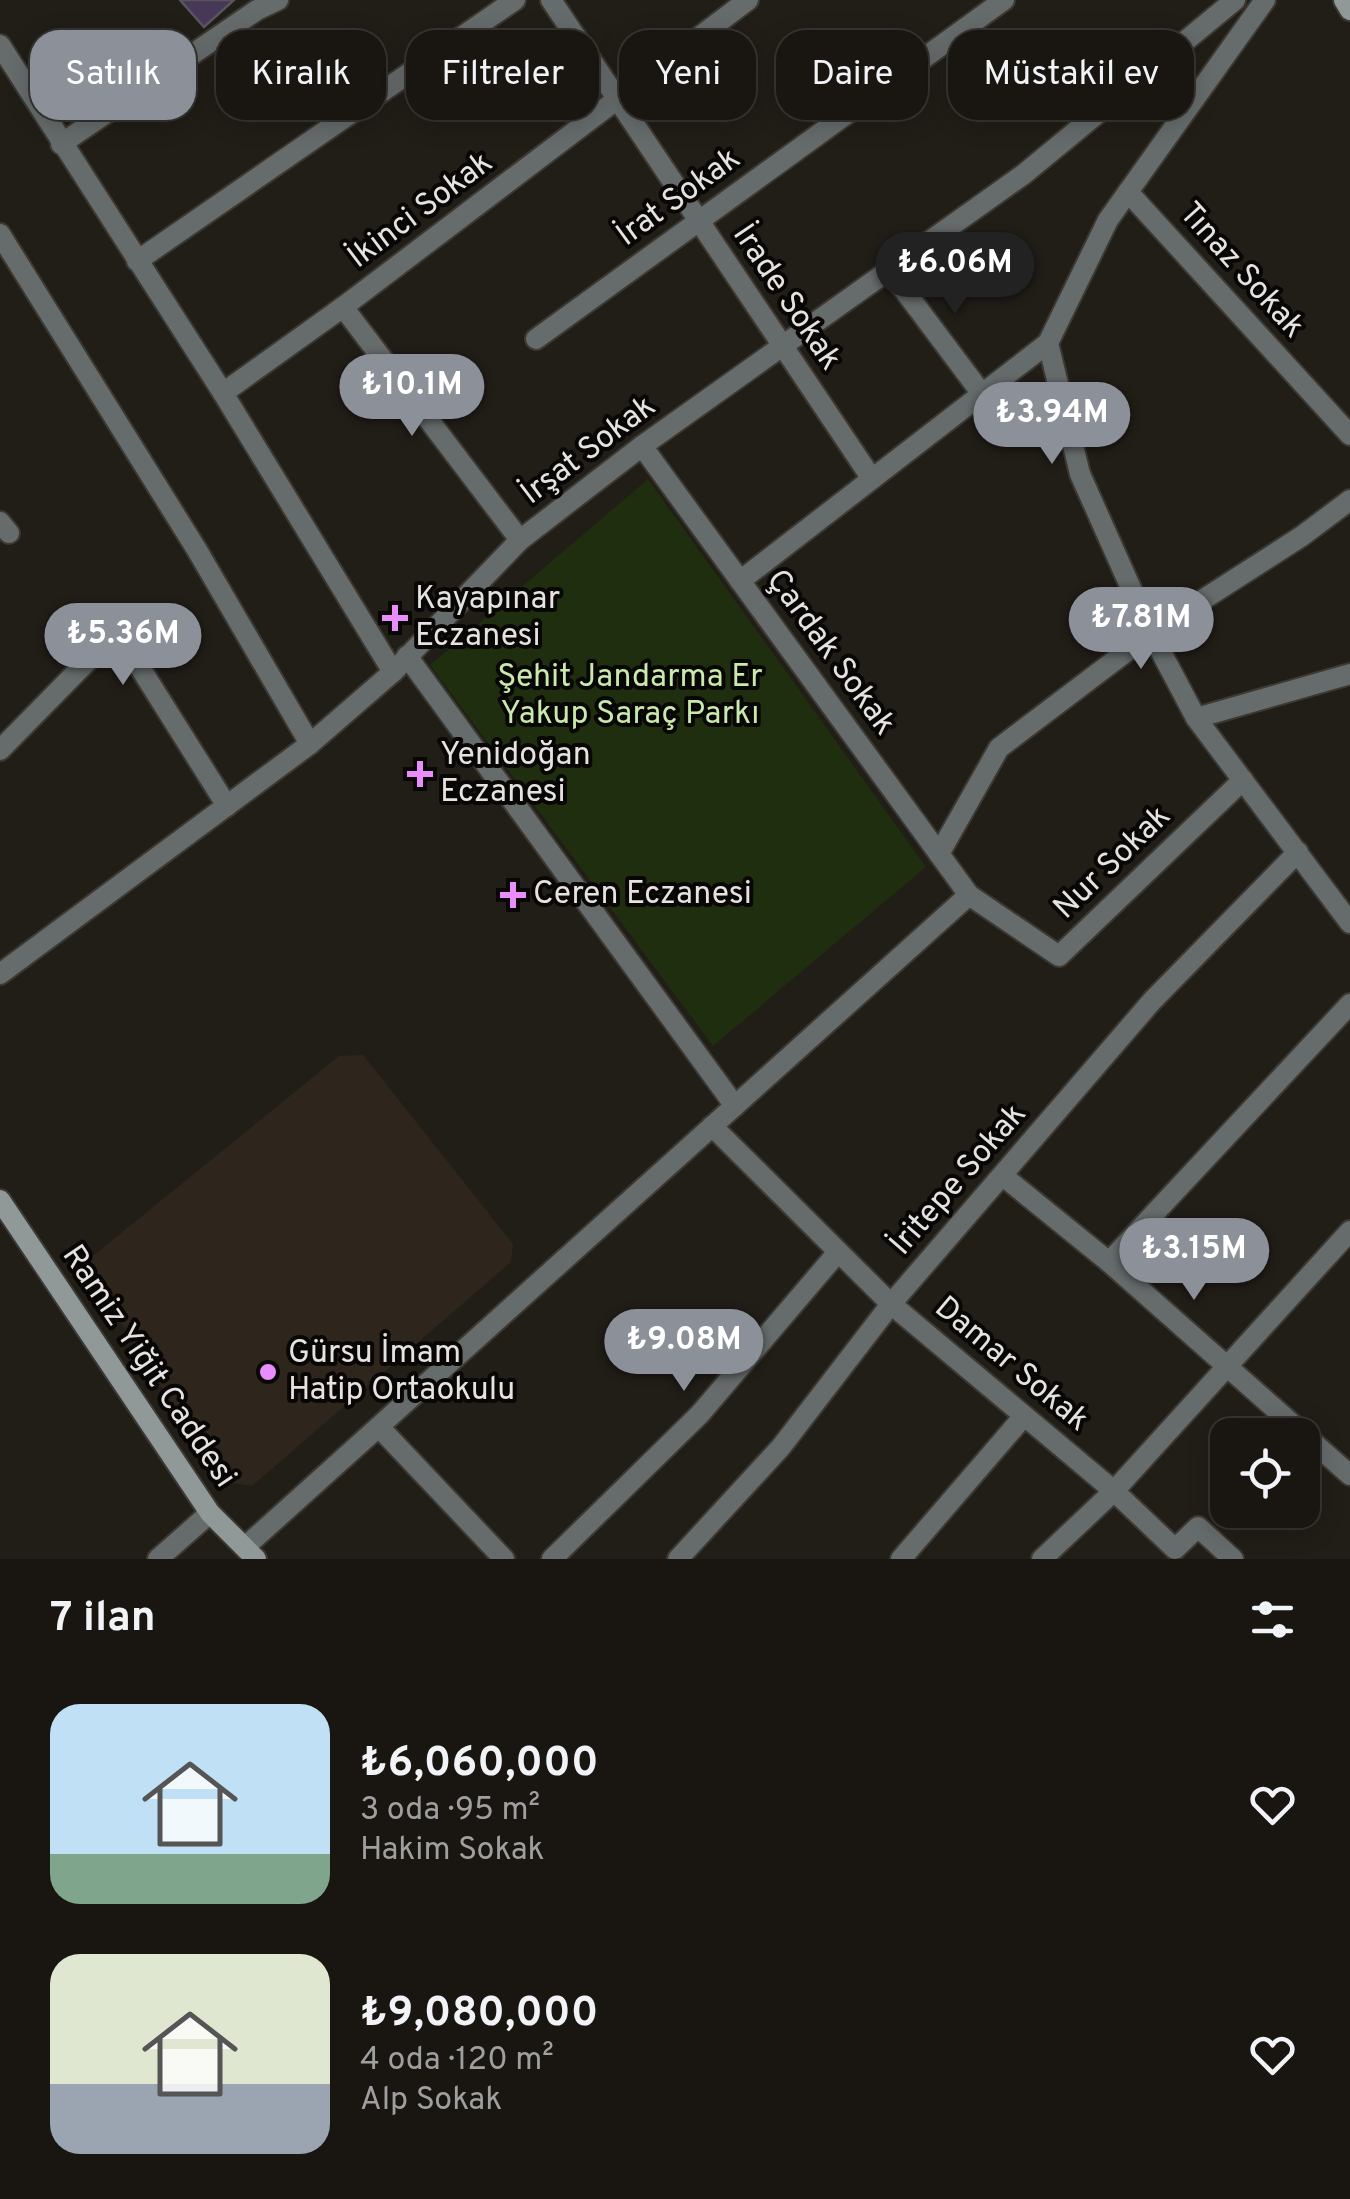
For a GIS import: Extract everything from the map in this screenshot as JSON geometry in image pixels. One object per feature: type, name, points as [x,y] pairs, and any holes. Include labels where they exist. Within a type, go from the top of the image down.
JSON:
[{"type":"main road","points":[[1344,0],[1350,10]]},
{"type":"main road","name":"Ramiz Yiğit Caddesi","points":[[0,1200],[210,1513],[250,1553]]},
{"type":"street","points":[[61,144],[278,0]]},
{"type":"street","points":[[137,261],[515,0]]},
{"type":"street","name":"İrade Sokak","points":[[550,0],[872,479]]},
{"type":"street","name":"İkinci Sokak","points":[[224,394],[748,0]]},
{"type":"street","name":"İrat Sokak","points":[[536,339],[1004,0]]},
{"type":"street","name":"İrşat Sokak","points":[[0,974],[310,744],[393,672],[520,540],[642,446],[1024,174],[1234,0]]},
{"type":"street","points":[[740,581],[1048,343],[1108,220],[1265,0]]},
{"type":"street","points":[[0,45],[224,394],[393,672]]},
{"type":"street","name":"Tınaz Sokak","points":[[1128,192],[1350,435]]},
{"type":"street","points":[[0,234],[197,550],[310,744]]},
{"type":"street","points":[[889,270],[982,394]]},
{"type":"street","points":[[343,308],[520,540]]},
{"type":"street","points":[[1048,343],[1080,474],[1152,633],[1196,718],[1350,922]]},
{"type":"street","name":"Çardak Sokak","points":[[642,446],[969,895]]},
{"type":"street","points":[[940,854],[999,748],[1152,633],[1302,536],[1350,500]]},
{"type":"street","points":[[0,750],[117,631],[226,806]]},
{"type":"street","points":[[408,656],[735,1106]]},
{"type":"street","points":[[1196,718],[1350,674]]},
{"type":"street","name":"Nur Sokak","points":[[969,895],[1059,956],[1243,780]]},
{"type":"street","name":"İritepe Sokak","points":[[678,1559],[781,1447],[891,1304],[1152,1002],[1298,852]]},
{"type":"street","points":[[250,1553],[379,1427],[969,895]]},
{"type":"street","points":[[1109,1262],[1350,1004]]},
{"type":"street","name":"Damar Sokak","points":[[712,1126],[891,1304],[1114,1491],[1170,1554],[1198,1527],[1233,1559]]},
{"type":"street","points":[[1003,1176],[1109,1262],[1349,1471]]},
{"type":"street","points":[[1042,1559],[1114,1491],[1230,1368],[1350,1232]]},
{"type":"street","points":[[552,1559],[700,1414],[838,1252]]},
{"type":"street","points":[[907,1557],[1024,1416]]},
{"type":"street","points":[[379,1427],[504,1559]]},
{"type":"street","points":[[158,1559],[210,1513]]},
{"type":"shaded area","name":"Gürsu İmam Hatip Ortaokulu","points":[[363,1055],[513,1244],[511,1262],[252,1486],[220,1481],[84,1263],[339,1056]]},
{"type":"green space","name":"Şehit Jandarma Er Yakup Saraç Parkı","points":[[648,479],[926,867],[713,1046],[430,665]]},
{"type":"building","points":[[180,0],[234,0],[204,27]]},
{"type":"place","name":"Kayapınar Eczanesi","points":[[395,618]]},
{"type":"place","name":"Yenidoğan Eczanesi","points":[[420,774]]},
{"type":"place","name":"Ceren Eczanesi","points":[[513,895]]},
{"type":"place","name":"Gürsu İmam Hatip Ortaokulu","points":[[268,1372]]}]
